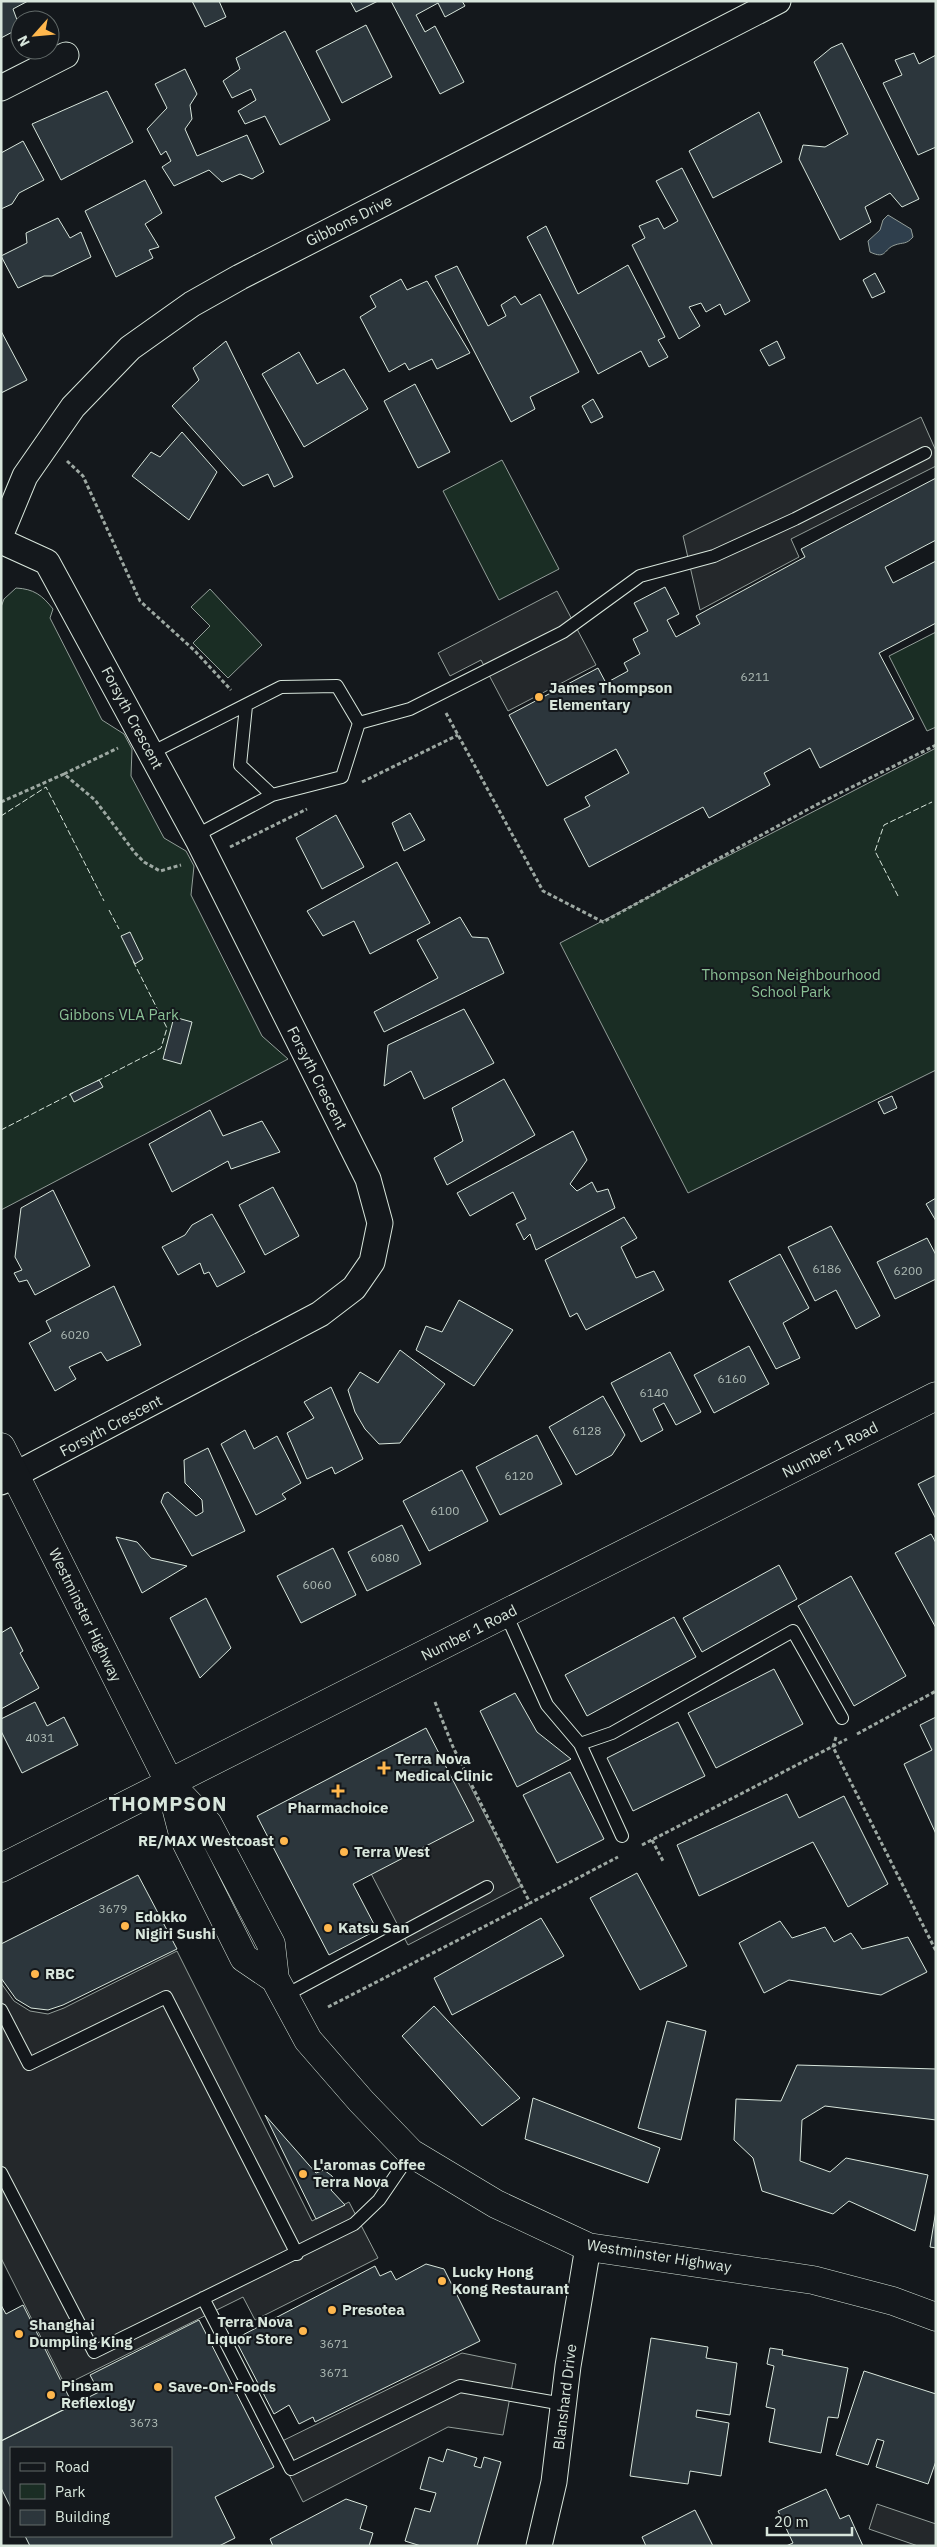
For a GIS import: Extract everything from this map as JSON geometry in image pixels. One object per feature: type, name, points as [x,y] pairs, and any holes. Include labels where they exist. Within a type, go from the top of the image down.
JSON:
[{"type":"main road","name":"Number 1 Road","points":[[1,1868],[936,1396]]},
{"type":"main road","name":"Westminster Highway","points":[[1,1447],[8,1479],[170,1784],[208,1824],[271,1944],[279,1988],[308,2040],[411,2153],[496,2204],[588,2247],[813,2280],[893,2301],[936,2317]]},
{"type":"street","name":"Gibbons Drive","points":[[1,534],[25,476],[73,407],[130,348],[192,304],[240,277],[778,1]]},
{"type":"street","points":[[1,88],[66,55]]},
{"type":"street","name":"Forsyth Crescent","points":[[1,541],[47,562],[195,836],[368,1179],[380,1222],[372,1262],[354,1288],[320,1314],[8,1479]]},
{"type":"street","name":"Blanshard Drive","points":[[539,2546],[554,2482],[563,2404],[588,2247]]},
{"type":"lane","points":[[359,723],[410,709],[564,632],[640,576],[714,556],[795,519],[925,453]]},
{"type":"lane","points":[[151,754],[281,687],[337,686],[359,723],[342,778],[272,795],[195,836]]},
{"type":"lane","points":[[246,706],[240,765],[272,795]]},
{"type":"lane","points":[[506,1614],[547,1705],[580,1744],[622,1836]]},
{"type":"lane","points":[[580,1744],[612,1733],[793,1631],[842,1718]]},
{"type":"lane","points":[[279,1988],[487,1888]]},
{"type":"lane","points":[[1,2010],[30,2064],[166,1997],[298,2254]]},
{"type":"lane","points":[[1,2172],[94,2352],[298,2254],[354,2224],[379,2200],[411,2153]]},
{"type":"lane","points":[[203,2298],[291,2469],[460,2386],[563,2404]]},
{"type":"path","points":[[66,459],[83,476],[140,600],[195,651],[246,706]]},
{"type":"path","points":[[437,696],[543,891],[603,922],[816,805],[936,745]]},
{"type":"path","points":[[1,802],[124,745]]},
{"type":"path","points":[[64,774],[95,800],[144,862],[160,871],[184,864]]},
{"type":"path","points":[[638,1847],[936,1692]]},
{"type":"path","points":[[434,1702],[453,1747],[530,1903]]},
{"type":"path","points":[[842,1718],[833,1747],[936,1951]]},
{"type":"path","points":[[652,1840],[663,1861]]},
{"type":"path","points":[[328,2007],[622,1855]]},
{"type":"green space","points":[[502,460],[559,569],[499,600],[443,491]]},
{"type":"green space","name":"Gibbons VLA Park","points":[[16,588],[37,594],[53,609],[50,618],[102,720],[124,734],[132,749],[131,776],[164,838],[186,851],[194,866],[191,895],[262,1036],[288,1059],[1,1210],[1,607],[4,599]]},
{"type":"green space","points":[[210,589],[262,645],[228,678],[193,643],[210,626],[191,607]]},
{"type":"green space","points":[[936,632],[936,727],[927,731],[889,656]]},
{"type":"green space","name":"Thompson Neighbourhood School Park","points":[[936,748],[936,1070],[688,1193],[560,943]]},
{"type":"shaded area","points":[[921,417],[936,451],[936,466],[791,539],[799,557],[700,610],[683,536]]},
{"type":"shaded area","points":[[557,591],[596,665],[508,711],[481,660],[450,676],[438,653]]},
{"type":"shaded area","points":[[464,1774],[521,1886],[408,1945],[350,1833]]},
{"type":"shaded area","points":[[177,1951],[312,2221],[349,2202],[378,2258],[255,2320],[243,2297],[65,2385],[1,2258],[1,1983],[14,2001],[30,2011],[48,2014],[64,2008]]},
{"type":"shaded area","points":[[462,2353],[516,2364],[503,2435],[448,2427],[303,2502],[274,2445]]},
{"type":"shaded area","points":[[877,2504],[936,2524],[936,2546],[918,2546],[869,2529]]},
{"type":"water","points":[[888,215],[911,229],[913,237],[911,240],[891,247],[882,254],[870,252],[868,241],[880,230],[883,220]]},
{"type":"building","points":[[1,1],[28,1],[13,10],[10,10],[10,33],[1,38]]},
{"type":"building","points":[[192,1],[219,1],[226,17],[205,27]]},
{"type":"building","points":[[350,1],[378,1],[356,12]]},
{"type":"building","points":[[391,1],[462,1],[465,6],[445,17],[438,3],[416,15],[425,32],[435,26],[464,82],[440,94]]},
{"type":"building","points":[[366,25],[392,77],[342,103],[316,51]]},
{"type":"building","points":[[285,31],[330,120],[280,145],[265,116],[245,124],[238,111],[256,100],[251,89],[232,98],[223,81],[240,69],[236,58]]},
{"type":"building","points":[[842,43],[919,199],[902,207],[890,193],[865,207],[871,222],[840,240],[799,159],[803,145],[825,147],[848,134],[814,62],[831,48]]},
{"type":"building","points":[[914,53],[919,64],[936,55],[936,147],[918,155],[883,83],[902,75],[895,60]]},
{"type":"building","points":[[185,69],[197,94],[190,105],[192,119],[185,129],[197,156],[247,135],[264,172],[252,179],[240,174],[222,182],[209,170],[174,186],[162,167],[171,161],[166,151],[161,155],[147,129],[167,108],[155,84]]},
{"type":"building","points":[[107,91],[133,142],[61,180],[32,124]]},
{"type":"building","points":[[759,112],[782,162],[713,198],[689,151]]},
{"type":"building","points":[[23,141],[44,180],[19,193],[12,204],[1,209],[1,153]]},
{"type":"building","points":[[682,168],[750,301],[725,315],[720,304],[706,312],[701,303],[689,307],[700,326],[679,339],[632,245],[645,238],[639,226],[658,218],[664,229],[678,221],[656,181]]},
{"type":"building","points":[[145,180],[162,213],[145,224],[159,247],[149,250],[153,258],[116,277],[85,211]]},
{"type":"building","points":[[58,218],[70,238],[81,232],[91,257],[52,276],[44,276],[18,288],[1,256],[27,243],[26,233]]},
{"type":"building","points":[[546,226],[578,294],[628,265],[665,337],[658,340],[668,357],[649,367],[641,351],[598,374],[527,237]]},
{"type":"building","points":[[457,266],[488,326],[506,316],[501,305],[515,296],[521,305],[540,294],[579,372],[530,397],[535,409],[511,422],[435,276]]},
{"type":"building","points":[[875,273],[885,292],[872,298],[863,280]]},
{"type":"building","points":[[401,279],[407,290],[427,281],[470,353],[437,369],[432,359],[409,370],[405,363],[389,372],[360,317],[376,307],[370,296]]},
{"type":"building","points":[[1,331],[27,380],[1,393]]},
{"type":"building","points":[[226,341],[293,477],[274,487],[268,474],[243,486],[172,406],[199,380],[193,368]]},
{"type":"building","points":[[777,341],[785,358],[769,366],[760,350]]},
{"type":"building","points":[[299,352],[317,384],[344,369],[368,409],[304,447],[262,374]]},
{"type":"building","points":[[415,384],[450,452],[418,468],[384,401]]},
{"type":"building","points":[[593,399],[603,417],[591,423],[582,406]]},
{"type":"building","points":[[182,432],[217,472],[189,520],[132,476],[151,452],[160,457]]},
{"type":"building","points":[[936,478],[936,540],[885,567],[893,583],[936,561],[936,623],[879,653],[914,719],[820,768],[810,748],[764,773],[770,785],[709,818],[703,807],[589,867],[564,819],[590,806],[585,797],[629,773],[616,749],[547,786],[509,715],[598,668],[606,683],[628,671],[624,663],[640,654],[633,639],[648,631],[634,603],[665,587],[679,614],[667,620],[676,637],[700,624],[696,616],[805,557],[801,549]]},
{"type":"building","points":[[410,813],[425,840],[404,851],[392,823]]},
{"type":"building","points":[[336,815],[364,867],[322,889],[296,838]]},
{"type":"building","points":[[397,862],[430,923],[370,954],[354,921],[323,936],[307,911]]},
{"type":"building","points":[[460,917],[472,937],[488,938],[504,973],[384,1032],[374,1012],[438,978],[417,940]]},
{"type":"building","points":[[130,932],[143,959],[135,964],[121,936]]},
{"type":"building","points":[[464,1009],[494,1063],[424,1099],[411,1071],[384,1086],[388,1045]]},
{"type":"building","points":[[174,1017],[192,1022],[181,1064],[163,1059]]},
{"type":"building","points":[[504,1079],[535,1135],[447,1185],[434,1158],[463,1141],[452,1108]]},
{"type":"building","points":[[99,1080],[103,1087],[74,1102],[70,1094]]},
{"type":"building","points":[[892,1096],[897,1108],[884,1114],[878,1102]]},
{"type":"building","points":[[210,1110],[223,1136],[262,1121],[280,1152],[231,1169],[228,1161],[172,1192],[149,1144]]},
{"type":"building","points":[[573,1131],[587,1160],[570,1184],[577,1191],[592,1182],[597,1192],[608,1189],[615,1208],[536,1250],[530,1234],[524,1240],[516,1224],[526,1219],[513,1192],[470,1216],[457,1193]]},
{"type":"building","points":[[273,1187],[299,1236],[265,1255],[239,1205]]},
{"type":"building","points":[[53,1190],[90,1266],[35,1295],[27,1280],[19,1282],[14,1273],[22,1270],[15,1257],[21,1208]]},
{"type":"building","points":[[936,1198],[936,1221],[926,1204]]},
{"type":"building","points":[[212,1214],[245,1272],[217,1287],[209,1272],[204,1274],[200,1263],[178,1275],[162,1247],[185,1235],[192,1225]]},
{"type":"building","points":[[624,1217],[637,1238],[621,1247],[636,1278],[654,1271],[664,1290],[586,1330],[577,1313],[570,1317],[545,1260]]},
{"type":"building","points":[[831,1226],[880,1316],[856,1329],[836,1290],[815,1301],[788,1247]]},
{"type":"building","points":[[927,1238],[936,1255],[936,1279],[895,1299],[877,1262]]},
{"type":"building","points":[[780,1254],[809,1308],[783,1323],[800,1358],[776,1369],[729,1281]]},
{"type":"building","points":[[114,1286],[141,1345],[107,1361],[101,1352],[69,1367],[76,1379],[55,1391],[29,1343],[51,1331],[46,1321]]},
{"type":"building","points":[[459,1300],[513,1330],[474,1386],[416,1350],[426,1326],[442,1332]]},
{"type":"building","points":[[749,1346],[769,1384],[714,1413],[694,1375]]},
{"type":"building","points":[[400,1350],[445,1384],[400,1443],[379,1444],[365,1429],[355,1412],[348,1390],[360,1372],[378,1383]]},
{"type":"building","points":[[670,1352],[701,1412],[676,1425],[664,1403],[653,1409],[663,1430],[641,1442],[611,1383]]},
{"type":"building","points":[[331,1387],[363,1459],[335,1474],[332,1467],[307,1479],[287,1433],[314,1418],[304,1402]]},
{"type":"building","points":[[603,1396],[625,1435],[612,1455],[576,1475],[549,1427]]},
{"type":"building","points":[[245,1430],[254,1449],[277,1436],[301,1483],[282,1494],[286,1499],[256,1515],[221,1444]]},
{"type":"building","points":[[537,1435],[562,1484],[500,1515],[476,1467]]},
{"type":"building","points":[[208,1448],[245,1531],[192,1556],[161,1502],[164,1494],[168,1492],[196,1516],[203,1512],[202,1500],[185,1483],[184,1460]]},
{"type":"building","points":[[462,1470],[488,1521],[429,1551],[403,1501]]},
{"type":"building","points":[[936,1475],[936,1519],[918,1484]]},
{"type":"building","points":[[402,1525],[421,1564],[367,1591],[348,1552]]},
{"type":"building","points":[[931,1534],[936,1543],[936,1628],[895,1553]]},
{"type":"building","points":[[116,1537],[137,1542],[151,1558],[187,1566],[142,1593]]},
{"type":"building","points":[[333,1548],[356,1595],[301,1623],[277,1576]]},
{"type":"building","points":[[779,1565],[797,1599],[702,1652],[683,1618]]},
{"type":"building","points":[[851,1576],[906,1676],[854,1706],[798,1606]]},
{"type":"building","points":[[206,1598],[231,1648],[200,1678],[170,1618]]},
{"type":"building","points":[[674,1617],[696,1657],[587,1716],[565,1675]]},
{"type":"building","points":[[11,1627],[23,1651],[20,1653],[39,1688],[1,1709],[1,1633]]},
{"type":"building","points":[[774,1669],[803,1724],[716,1768],[688,1713]]},
{"type":"building","points":[[515,1693],[537,1732],[571,1759],[517,1787],[480,1711]]},
{"type":"building","points":[[35,1702],[47,1726],[64,1717],[78,1745],[22,1773],[1,1731],[1,1719]]},
{"type":"building","points":[[936,1717],[936,1834],[904,1764],[932,1750],[920,1725]]},
{"type":"building","points":[[678,1722],[705,1776],[633,1811],[607,1758]]},
{"type":"building","name":"Terra West","points":[[426,1728],[474,1821],[353,1884],[377,1930],[329,1955],[257,1816]]},
{"type":"building","points":[[570,1772],[604,1839],[557,1863],[523,1795]]},
{"type":"building","points":[[787,1794],[799,1818],[844,1796],[888,1884],[848,1907],[813,1842],[699,1896],[677,1845]]},
{"type":"building","points":[[637,1873],[687,1966],[640,1990],[590,1898]]},
{"type":"building","points":[[138,1875],[177,1949],[63,2005],[48,2010],[31,2008],[16,1999],[1,1978],[1,1944]]},
{"type":"building","points":[[541,1918],[564,1956],[452,2015],[434,1978]]},
{"type":"building","points":[[780,1921],[792,1938],[825,1927],[834,1942],[851,1933],[862,1949],[908,1937],[927,1972],[881,1995],[789,1980],[764,1993],[739,1943]]},
{"type":"building","points":[[434,2006],[520,2098],[482,2126],[402,2036]]},
{"type":"building","points":[[667,2021],[706,2031],[681,2140],[638,2128]]},
{"type":"building","points":[[797,2065],[936,2069],[936,2120],[825,2106],[802,2120],[800,2161],[830,2172],[846,2158],[928,2175],[915,2231],[849,2201],[833,2214],[762,2191],[753,2158],[734,2140],[736,2099],[781,2101]]},
{"type":"building","points":[[533,2098],[660,2148],[648,2183],[525,2139]]},
{"type":"building","points":[[265,2115],[316,2173],[324,2170],[332,2176],[335,2181],[331,2190],[345,2205],[316,2219]]},
{"type":"building","points":[[936,2210],[936,2248],[930,2247]]},
{"type":"building","points":[[426,2264],[444,2269],[480,2341],[315,2422],[313,2417],[299,2424],[289,2405],[274,2414],[235,2339],[375,2266],[380,2276],[391,2271],[396,2280]]},
{"type":"building","points":[[1,2305],[6,2314],[23,2305],[73,2405],[1,2441]]},
{"type":"building","points":[[199,2320],[274,2467],[215,2497],[235,2538],[219,2546],[30,2546],[26,2537],[172,2537],[172,2447],[10,2447],[10,2506],[1,2488],[1,2441],[99,2392],[90,2375]]},
{"type":"building","points":[[651,2338],[708,2347],[706,2358],[737,2363],[730,2415],[697,2410],[696,2417],[729,2423],[721,2476],[690,2471],[688,2484],[630,2476]]},
{"type":"building","points":[[770,2348],[783,2350],[782,2355],[848,2368],[838,2418],[828,2417],[821,2453],[769,2442],[775,2409],[766,2407],[774,2366],[767,2364]]},
{"type":"building","points":[[864,2371],[936,2394],[936,2461],[928,2484],[876,2467],[884,2441],[877,2439],[868,2465],[836,2455]]},
{"type":"building","points":[[447,2449],[477,2458],[474,2466],[481,2468],[484,2457],[501,2462],[477,2546],[421,2546],[405,2541],[415,2508],[430,2512],[436,2493],[420,2489],[429,2457],[443,2462]]},
{"type":"building","points":[[826,2489],[840,2519],[849,2515],[863,2546],[786,2546],[793,2543],[778,2511]]},
{"type":"building","points":[[346,2499],[367,2506],[360,2529],[373,2533],[369,2546],[273,2546],[270,2539]]},
{"type":"building","points":[[695,2510],[713,2546],[646,2546],[642,2537]]},
{"type":"fence","points":[[1,816],[46,787],[104,901]]},
{"type":"fence","points":[[898,896],[875,851],[884,825],[932,802]]},
{"type":"fence","points":[[109,910],[119,929]]},
{"type":"fence","points":[[97,1081],[161,1048],[167,1028],[133,961]]},
{"type":"fence","points":[[1,1130],[73,1093]]},
{"type":"place","name":"James Thompson Elementary","points":[[539,697]]},
{"type":"place","name":"Terra Nova Medical Clinic","points":[[384,1768]]},
{"type":"place","name":"Pharmachoice","points":[[338,1791]]},
{"type":"place","name":"RE/MAX Westcoast","points":[[284,1841]]},
{"type":"place","name":"Terra West","points":[[344,1852]]},
{"type":"place","name":"Edokko Nigiri Sushi","points":[[125,1926]]},
{"type":"place","name":"Katsu San","points":[[328,1928]]},
{"type":"place","name":"RBC","points":[[35,1974]]},
{"type":"place","name":"L'aromas Coffee Terra Nova","points":[[303,2174]]},
{"type":"place","name":"Lucky Hong Kong Restaurant","points":[[442,2281]]},
{"type":"place","name":"Presotea","points":[[332,2310]]},
{"type":"place","name":"Terra Nova Liquor Store","points":[[303,2331]]},
{"type":"place","name":"Shanghai Dumpling King","points":[[19,2334]]},
{"type":"place","name":"Save-On-Foods","points":[[158,2387]]},
{"type":"place","name":"Pinsam Reflexlogy","points":[[51,2395]]},
{"type":"district","name":"THOMPSON","points":[[168,1804]]}]
